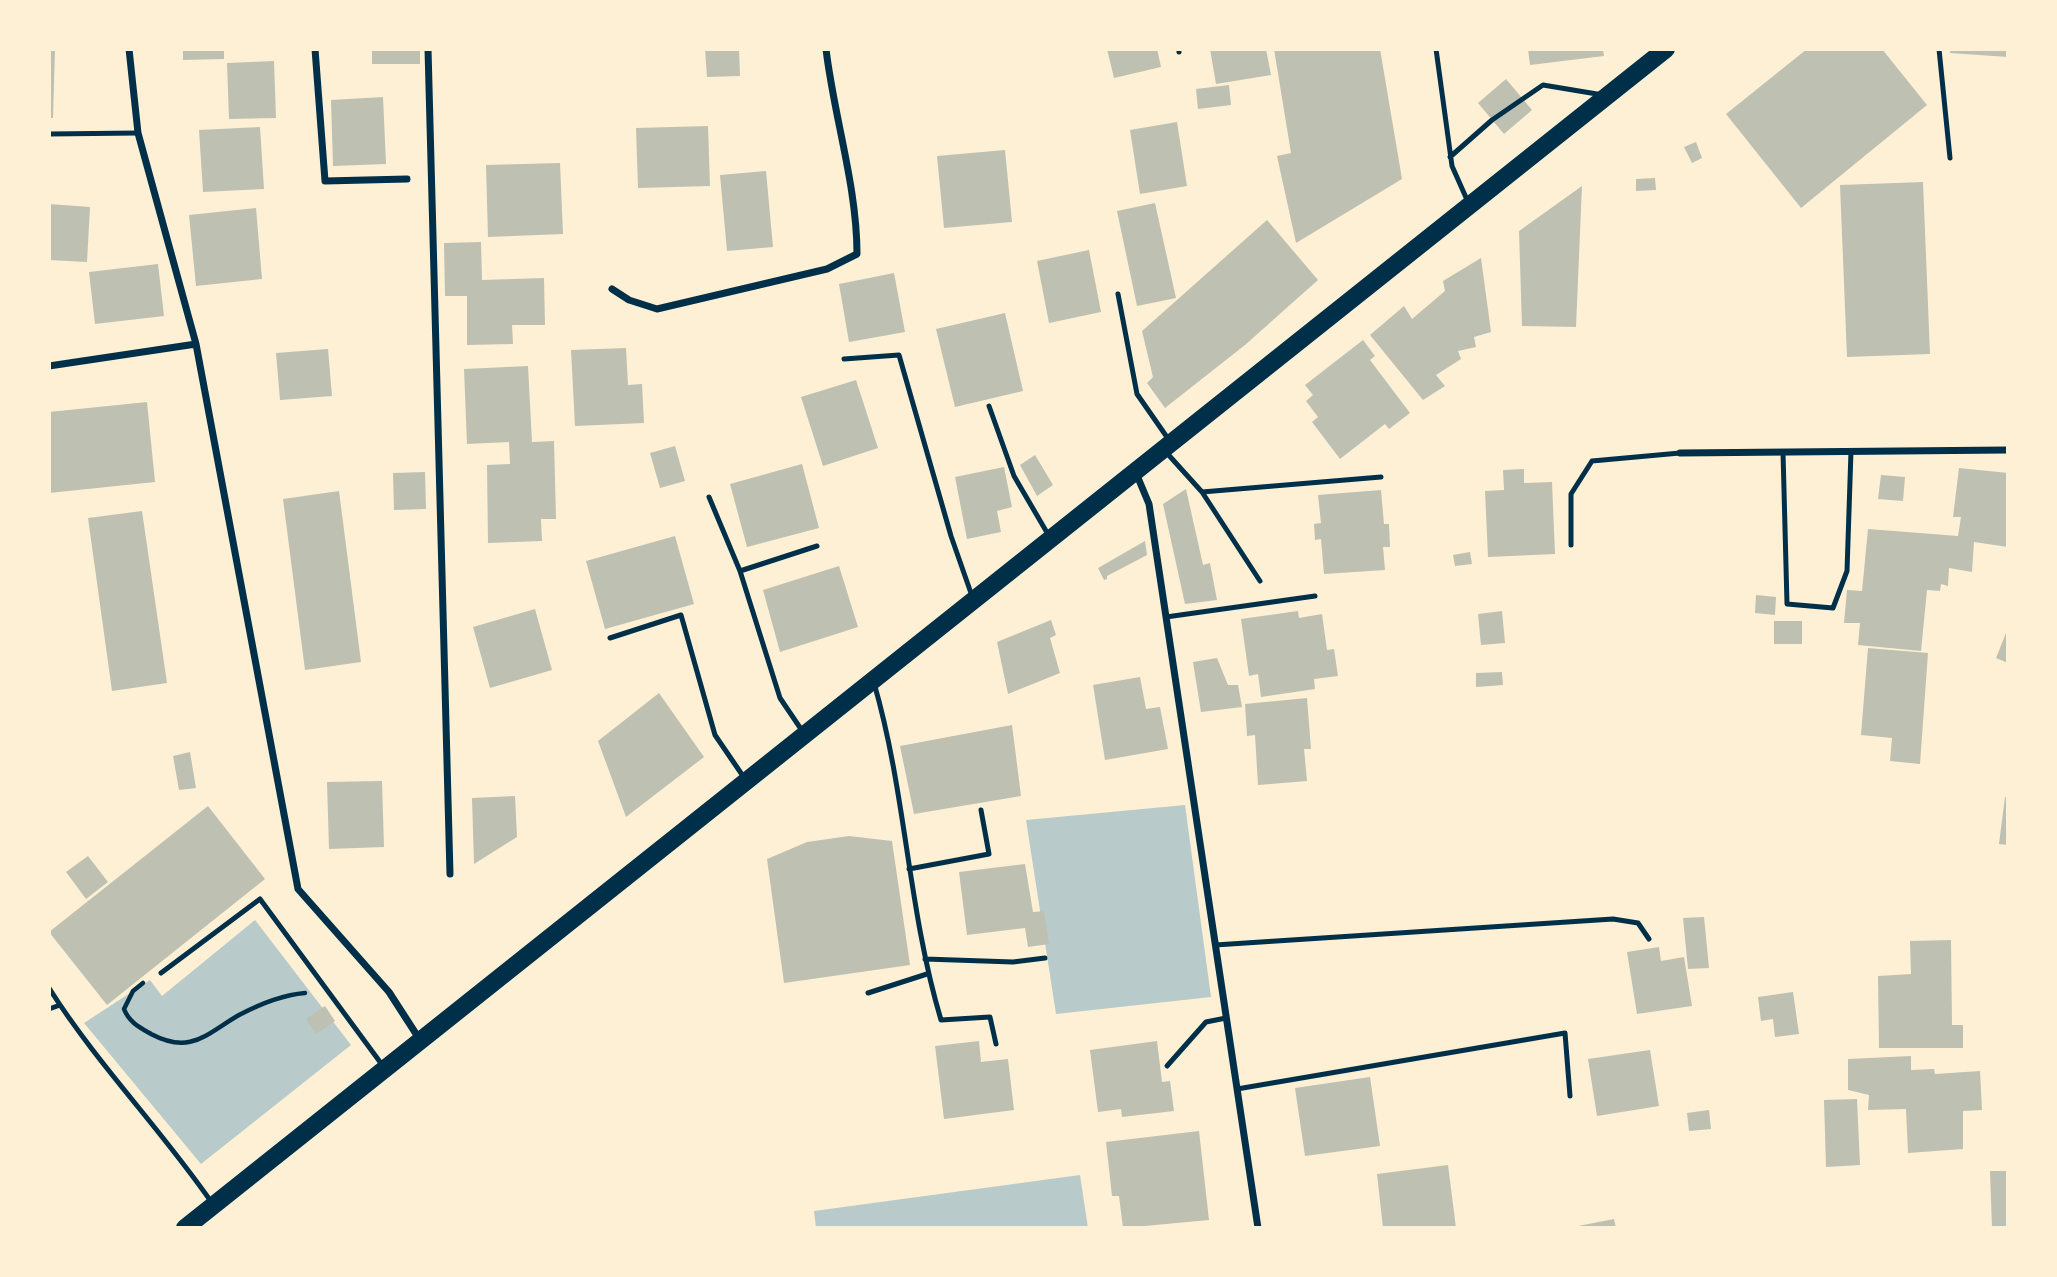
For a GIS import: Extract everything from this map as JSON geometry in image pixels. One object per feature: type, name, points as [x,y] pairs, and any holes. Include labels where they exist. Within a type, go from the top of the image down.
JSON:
[{"type":"main road","points":[[185,1228],[1666,49]]},
{"type":"street","points":[[129,49],[138,133],[195,344],[298,889],[389,992],[420,1041]]},
{"type":"street","points":[[315,49],[325,181],[407,178]]},
{"type":"street","points":[[428,49],[450,874]]},
{"type":"street","points":[[612,289],[629,300],[657,309],[827,269],[857,254],[857,227],[832,100],[826,49]]},
{"type":"street","points":[[49,366],[195,344]]},
{"type":"street","points":[[1680,453],[2008,450]]},
{"type":"street","points":[[1135,471],[1149,504],[1258,1228]]},
{"type":"lane","points":[[1436,49],[1450,157],[1469,205]]},
{"type":"lane","points":[[1939,49],[1950,158]]},
{"type":"lane","points":[[1450,157],[1492,120],[1543,85],[1608,96]]},
{"type":"lane","points":[[49,134],[138,133]]},
{"type":"lane","points":[[1118,294],[1138,394],[1167,446],[1202,492],[1260,581]]},
{"type":"lane","points":[[844,359],[899,355],[951,536],[974,600]]},
{"type":"lane","points":[[989,407],[1014,476],[1051,539]]},
{"type":"lane","points":[[1783,452],[1787,604],[1833,608],[1847,571],[1851,451]]},
{"type":"lane","points":[[1571,545],[1571,494],[1592,461],[1680,453]]},
{"type":"lane","points":[[1202,492],[1381,477]]},
{"type":"lane","points":[[709,497],[740,571],[780,698],[804,734]]},
{"type":"lane","points":[[740,571],[817,546]]},
{"type":"lane","points":[[1166,617],[1315,596]]},
{"type":"lane","points":[[610,638],[681,615],[715,735],[747,781]]},
{"type":"lane","points":[[873,680],[886,726],[927,974],[941,1020],[990,1017],[996,1044]]},
{"type":"lane","points":[[909,869],[989,854],[981,810]]},
{"type":"lane","points":[[161,973],[260,899],[385,1068]]},
{"type":"lane","points":[[1215,945],[1613,919],[1638,923],[1649,939]]},
{"type":"lane","points":[[925,959],[1013,961],[1045,958]]},
{"type":"lane","points":[[868,993],[927,974]]},
{"type":"lane","points":[[49,988],[75,1029],[187,1166],[213,1205]]},
{"type":"lane","points":[[49,1009],[60,1005]]},
{"type":"lane","points":[[1167,1066],[1206,1022],[1226,1018]]},
{"type":"lane","points":[[1237,1089],[1565,1033],[1570,1096]]},
{"type":"path","points":[[161,973],[138,986],[124,1009],[128,1020],[168,1042],[193,1042],[205,1038],[256,1007],[289,995],[327,991]]},
{"type":"shaded area","points":[[1185,805],[1211,997],[1056,1014],[1026,820]]},
{"type":"shaded area","points":[[255,920],[351,1045],[201,1164],[84,1023],[150,980],[162,996]]},
{"type":"shaded area","points":[[1080,1175],[1088,1228],[816,1228],[814,1211]]},
{"type":"building","points":[[49,49],[55,49],[53,118],[49,118]]},
{"type":"building","points":[[183,49],[224,49],[224,59],[183,60]]},
{"type":"building","points":[[372,49],[420,49],[420,64],[372,64]]},
{"type":"building","points":[[705,49],[739,49],[740,76],[707,77]]},
{"type":"building","points":[[1107,49],[1157,49],[1161,67],[1114,78]]},
{"type":"building","points":[[1210,49],[1266,49],[1271,75],[1216,84]]},
{"type":"building","points":[[1274,49],[1380,49],[1402,179],[1296,243],[1277,156],[1291,153]]},
{"type":"building","points":[[1528,49],[1603,49],[1604,56],[1530,65]]},
{"type":"building","points":[[1807,49],[1882,49],[1927,105],[1801,208],[1726,114]]},
{"type":"building","points":[[1951,49],[2008,49],[2008,57],[1950,53]]},
{"type":"building","points":[[274,61],[276,118],[229,119],[227,63]]},
{"type":"building","points":[[1506,79],[1532,110],[1504,134],[1478,103]]},
{"type":"building","points":[[1229,85],[1231,105],[1198,109],[1196,89]]},
{"type":"building","points":[[383,97],[386,164],[333,166],[331,100]]},
{"type":"building","points":[[1177,122],[1187,186],[1140,194],[1130,130]]},
{"type":"building","points":[[708,126],[710,186],[638,188],[636,128]]},
{"type":"building","points":[[260,127],[264,189],[203,192],[199,130]]},
{"type":"building","points":[[1696,142],[1702,158],[1692,163],[1684,147]]},
{"type":"building","points":[[1005,150],[1012,222],[944,228],[937,156]]},
{"type":"building","points":[[560,163],[563,234],[488,237],[486,165]]},
{"type":"building","points":[[766,171],[773,247],[727,251],[720,175]]},
{"type":"building","points":[[1655,178],[1656,190],[1636,191],[1636,179]]},
{"type":"building","points":[[1923,182],[1930,354],[1847,357],[1840,185]]},
{"type":"building","points":[[1582,186],[1576,327],[1522,326],[1519,231]]},
{"type":"building","points":[[1155,203],[1176,298],[1137,306],[1117,211]]},
{"type":"building","points":[[49,204],[90,207],[87,262],[49,260]]},
{"type":"building","points":[[256,208],[262,279],[196,286],[189,215]]},
{"type":"building","points":[[1267,220],[1318,280],[1245,345],[1165,408],[1147,383],[1153,377],[1142,331]]},
{"type":"building","points":[[481,242],[482,280],[544,278],[545,325],[512,325],[513,344],[467,345],[467,296],[445,296],[444,243]]},
{"type":"building","points":[[1089,250],[1101,312],[1049,323],[1037,261]]},
{"type":"building","points":[[1481,258],[1491,332],[1474,337],[1476,347],[1458,351],[1461,359],[1436,375],[1445,386],[1423,400],[1370,335],[1404,306],[1412,319],[1445,291],[1443,281]]},
{"type":"building","points":[[158,264],[164,316],[95,324],[89,272]]},
{"type":"building","points":[[894,273],[905,332],[849,342],[839,284]]},
{"type":"building","points":[[1005,313],[1023,391],[955,407],[936,329]]},
{"type":"building","points":[[1363,340],[1375,356],[1370,360],[1410,413],[1389,429],[1385,424],[1340,459],[1312,422],[1318,417],[1306,401],[1313,395],[1305,385]]},
{"type":"building","points":[[626,348],[628,385],[642,384],[644,423],[575,426],[571,350]]},
{"type":"building","points":[[328,349],[332,396],[280,400],[276,353]]},
{"type":"building","points":[[528,366],[532,442],[554,441],[556,519],[541,519],[542,541],[488,543],[487,465],[510,464],[509,442],[467,444],[464,369]]},
{"type":"building","points":[[856,380],[878,448],[823,466],[801,397]]},
{"type":"building","points":[[147,402],[155,482],[49,493],[49,412]]},
{"type":"building","points":[[675,446],[685,481],[660,488],[650,453]]},
{"type":"building","points":[[1035,455],[1053,485],[1037,496],[1020,465]]},
{"type":"building","points":[[802,464],[819,528],[747,547],[730,484]]},
{"type":"building","points":[[1004,467],[1012,507],[997,511],[1001,532],[967,539],[955,477]]},
{"type":"building","points":[[1959,468],[2008,473],[2008,547],[1974,542],[1972,572],[1949,568],[1948,586],[1941,584],[1940,591],[1927,590],[1921,651],[1858,645],[1860,623],[1844,623],[1847,590],[1862,591],[1868,529],[1958,536],[1961,517],[1953,517]]},
{"type":"building","points":[[1524,469],[1524,483],[1552,482],[1555,554],[1488,557],[1485,491],[1504,490],[1503,470]]},
{"type":"building","points":[[425,472],[426,509],[394,510],[393,473]]},
{"type":"building","points":[[1881,475],[1905,477],[1903,501],[1878,499]]},
{"type":"building","points":[[1186,489],[1203,565],[1210,563],[1217,600],[1185,604],[1163,504]]},
{"type":"building","points":[[1381,490],[1384,524],[1389,524],[1390,547],[1383,547],[1385,570],[1324,574],[1321,539],[1315,540],[1314,524],[1321,523],[1318,495]]},
{"type":"building","points":[[339,491],[361,662],[305,670],[283,499]]},
{"type":"building","points":[[142,511],[167,683],[112,691],[88,518]]},
{"type":"building","points":[[675,536],[694,604],[605,629],[586,561]]},
{"type":"building","points":[[1145,541],[1147,555],[1104,580],[1098,568]]},
{"type":"building","points":[[1470,552],[1472,564],[1455,566],[1453,555]]},
{"type":"building","points":[[839,566],[858,627],[780,652],[763,590]]},
{"type":"building","points":[[1756,595],[1776,597],[1775,615],[1755,613]]},
{"type":"building","points":[[535,609],[552,670],[490,688],[473,627]]},
{"type":"building","points":[[1298,611],[1299,618],[1322,614],[1327,650],[1334,649],[1338,676],[1314,679],[1315,689],[1261,697],[1258,674],[1249,676],[1241,619]]},
{"type":"building","points":[[1502,611],[1505,643],[1481,645],[1478,614]]},
{"type":"building","points":[[1051,620],[1056,635],[1050,638],[1060,673],[1008,694],[997,642]]},
{"type":"building","points":[[1774,621],[1802,621],[1802,644],[1774,644]]},
{"type":"building","points":[[2008,628],[2008,663],[1996,658]]},
{"type":"building","points":[[1868,648],[1928,653],[1920,764],[1890,761],[1892,738],[1861,735]]},
{"type":"building","points":[[1217,658],[1228,685],[1238,685],[1242,707],[1201,712],[1193,662]]},
{"type":"building","points":[[1502,672],[1503,685],[1476,687],[1476,673]]},
{"type":"building","points":[[1140,677],[1146,709],[1160,707],[1168,749],[1105,760],[1093,685]]},
{"type":"building","points":[[659,693],[704,757],[626,817],[598,741]]},
{"type":"building","points":[[1307,698],[1311,749],[1304,749],[1307,781],[1258,785],[1255,735],[1247,736],[1245,704]]},
{"type":"building","points":[[1012,725],[1021,796],[914,814],[900,746]]},
{"type":"building","points":[[190,752],[196,788],[179,790],[173,756]]},
{"type":"building","points":[[382,781],[384,847],[329,849],[327,782]]},
{"type":"building","points":[[515,796],[517,837],[474,864],[472,798]]},
{"type":"building","points":[[2005,797],[2008,798],[2008,845],[1999,844]]},
{"type":"building","points":[[208,806],[265,879],[107,1005],[49,932]]},
{"type":"building","points":[[849,836],[892,841],[910,965],[784,983],[767,859],[807,842]]},
{"type":"building","points":[[88,856],[108,882],[86,899],[66,872]]},
{"type":"building","points":[[1025,864],[1033,912],[1044,911],[1049,944],[1028,947],[1025,928],[967,935],[959,872]]},
{"type":"building","points":[[1704,917],[1709,968],[1688,969],[1683,918]]},
{"type":"building","points":[[1951,940],[1952,1025],[1963,1025],[1963,1048],[1879,1048],[1878,976],[1911,974],[1910,941]]},
{"type":"building","points":[[1659,947],[1661,961],[1684,957],[1692,1006],[1637,1014],[1627,952]]},
{"type":"building","points":[[1793,992],[1799,1034],[1775,1037],[1773,1019],[1761,1021],[1758,997]]},
{"type":"building","points":[[325,1006],[335,1021],[316,1034],[306,1019]]},
{"type":"building","points":[[979,1041],[981,1062],[1008,1059],[1014,1110],[944,1119],[935,1046]]},
{"type":"building","points":[[1157,1041],[1162,1082],[1170,1081],[1174,1111],[1122,1117],[1121,1109],[1098,1112],[1090,1050]]},
{"type":"building","points":[[1650,1050],[1659,1106],[1597,1116],[1588,1059]]},
{"type":"building","points":[[1911,1056],[1911,1070],[1934,1069],[1935,1074],[1980,1071],[1982,1110],[1963,1111],[1963,1149],[1908,1153],[1906,1109],[1868,1110],[1869,1095],[1848,1090],[1848,1059]]},
{"type":"building","points":[[1370,1077],[1380,1146],[1305,1156],[1295,1088]]},
{"type":"building","points":[[1857,1099],[1860,1165],[1826,1167],[1824,1100]]},
{"type":"building","points":[[1709,1110],[1711,1129],[1689,1131],[1687,1113]]},
{"type":"building","points":[[1199,1131],[1209,1220],[1123,1228],[1119,1196],[1112,1196],[1106,1142]]},
{"type":"building","points":[[1448,1165],[1456,1228],[1383,1228],[1377,1174]]},
{"type":"building","points":[[1990,1171],[2008,1171],[2008,1228],[1992,1228]]},
{"type":"building","points":[[1614,1219],[1616,1228],[1573,1228],[1573,1227]]}]
